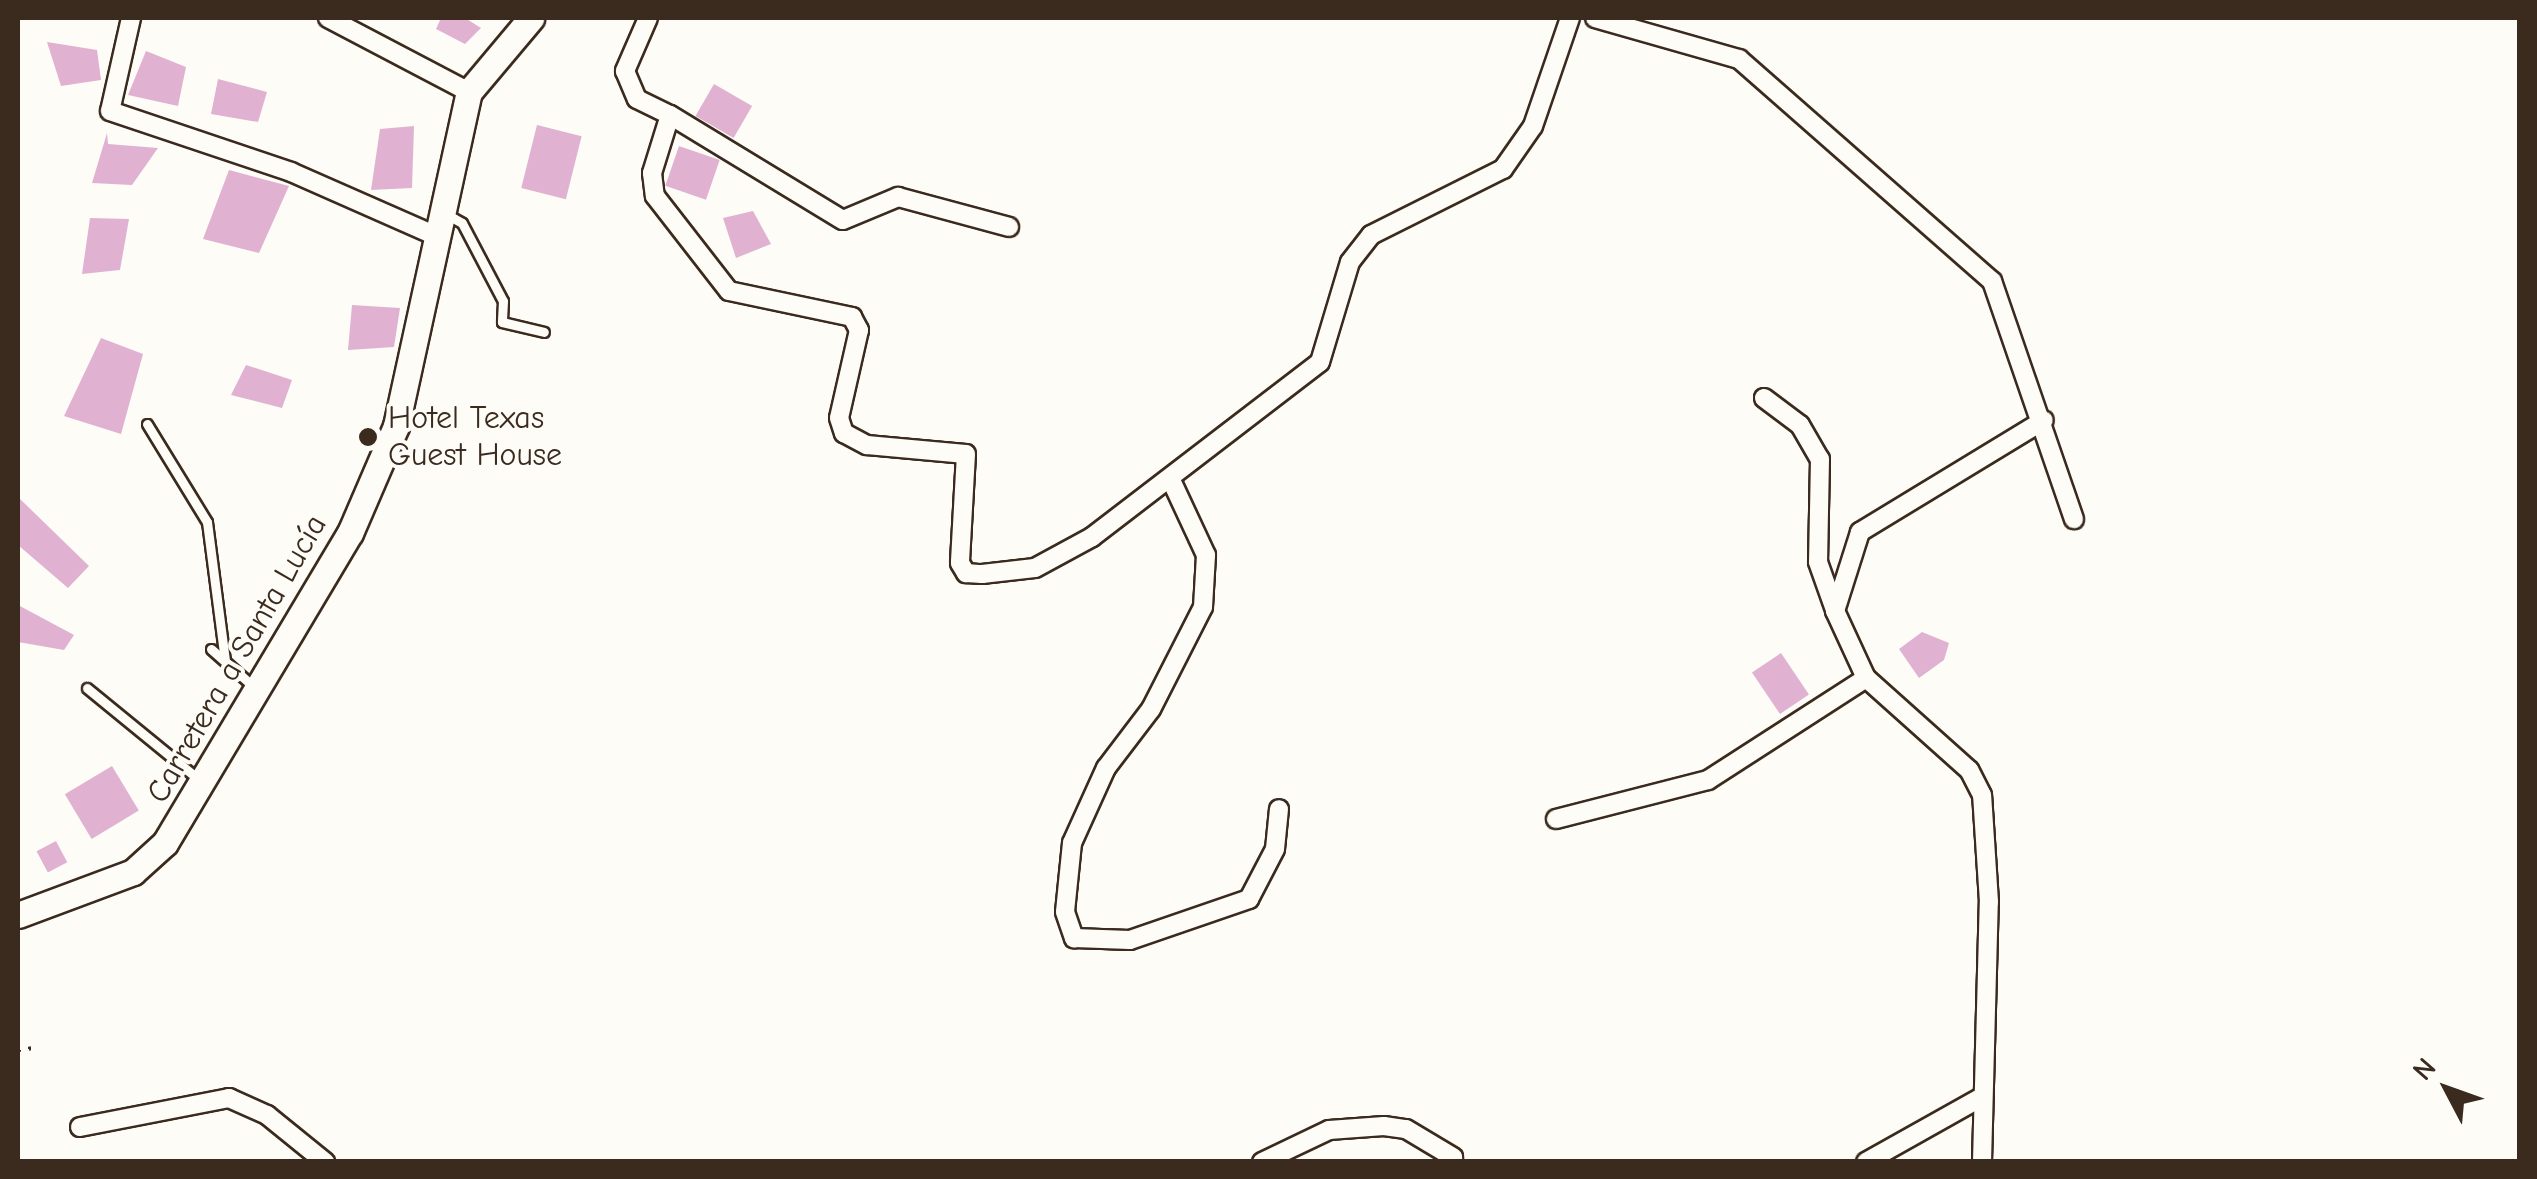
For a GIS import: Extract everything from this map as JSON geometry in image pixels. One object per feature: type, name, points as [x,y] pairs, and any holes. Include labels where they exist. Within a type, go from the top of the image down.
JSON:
[{"type":"main road","name":"Carretera a Santa Lucía","points":[[18,915],[133,872],[192,806],[198,779],[350,533],[396,426],[436,223],[469,92],[531,18]]},
{"type":"street","points":[[131,18],[110,111],[436,223]]},
{"type":"street","points":[[328,18],[469,92]]},
{"type":"street","points":[[648,18],[628,51],[628,88],[843,220],[898,197],[1009,227]]},
{"type":"street","points":[[670,115],[652,174],[655,196],[730,291],[852,316],[858,330],[839,418],[844,434],[882,447],[966,454],[960,563],[966,573],[1035,568],[1171,480],[1320,362],[1350,262],[1371,236],[1503,169],[1540,111],[1570,18]]},
{"type":"street","points":[[1595,18],[1739,59],[1992,281],[2044,420],[2074,519]]},
{"type":"street","points":[[1764,398],[1800,425],[1820,458],[1818,562],[1835,611],[1866,678],[1968,770],[1982,794],[1989,902],[1982,1162]]},
{"type":"street","points":[[1835,611],[1860,532],[2044,420]]},
{"type":"street","points":[[1171,480],[1206,555],[1203,607],[1151,709],[1106,768],[1072,844],[1066,912],[1074,938],[1130,940],[1248,899],[1275,849],[1279,809]]},
{"type":"street","points":[[1556,819],[1660,796],[1724,772],[1866,678]]},
{"type":"street","points":[[1866,1162],[1982,1097]]},
{"type":"street","points":[[80,1128],[229,1098],[267,1115],[326,1162]]},
{"type":"street","points":[[1262,1162],[1329,1130],[1384,1126],[1406,1128],[1453,1157]]},
{"type":"lane","points":[[436,223],[462,223],[503,301],[502,322],[544,332]]},
{"type":"lane","points":[[147,424],[182,471],[206,522],[225,661]]},
{"type":"lane","points":[[212,648],[255,688]]},
{"type":"lane","points":[[86,688],[198,779]]},
{"type":"path","points":[[18,1050],[34,1048]]},
{"type":"building","points":[[441,18],[465,18],[481,28],[465,44],[436,29]]},
{"type":"building","points":[[47,42],[97,50],[101,80],[61,86]]},
{"type":"building","points":[[146,51],[186,67],[178,106],[128,95]]},
{"type":"building","points":[[218,79],[267,92],[258,122],[211,114]]},
{"type":"building","points":[[714,84],[752,106],[734,138],[696,116]]},
{"type":"building","points":[[537,125],[582,136],[566,199],[521,188]]},
{"type":"building","points":[[414,126],[412,188],[371,190],[380,129]]},
{"type":"building","points":[[107,133],[108,144],[158,148],[132,185],[92,183]]},
{"type":"building","points":[[679,146],[720,160],[706,200],[665,186]]},
{"type":"building","points":[[229,170],[289,186],[259,253],[203,239]]},
{"type":"building","points":[[753,211],[771,244],[736,258],[723,218]]},
{"type":"building","points":[[90,218],[129,219],[120,270],[82,274]]},
{"type":"building","points":[[352,305],[400,308],[394,347],[348,350]]},
{"type":"building","points":[[101,338],[143,354],[121,434],[64,416]]},
{"type":"building","points":[[246,365],[292,380],[282,408],[231,395]]},
{"type":"building","points":[[18,497],[89,566],[68,588],[18,545]]},
{"type":"building","points":[[18,605],[74,635],[64,650],[18,642]]},
{"type":"building","points":[[1922,632],[1949,643],[1944,660],[1919,678],[1899,649]]},
{"type":"building","points":[[1781,653],[1809,694],[1780,714],[1752,673]]},
{"type":"building","points":[[112,766],[139,811],[92,839],[65,794]]},
{"type":"building","points":[[56,841],[67,862],[48,873],[37,851]]},
{"type":"place","name":"Hotel Texas Guest House","points":[[368,437]]}]
